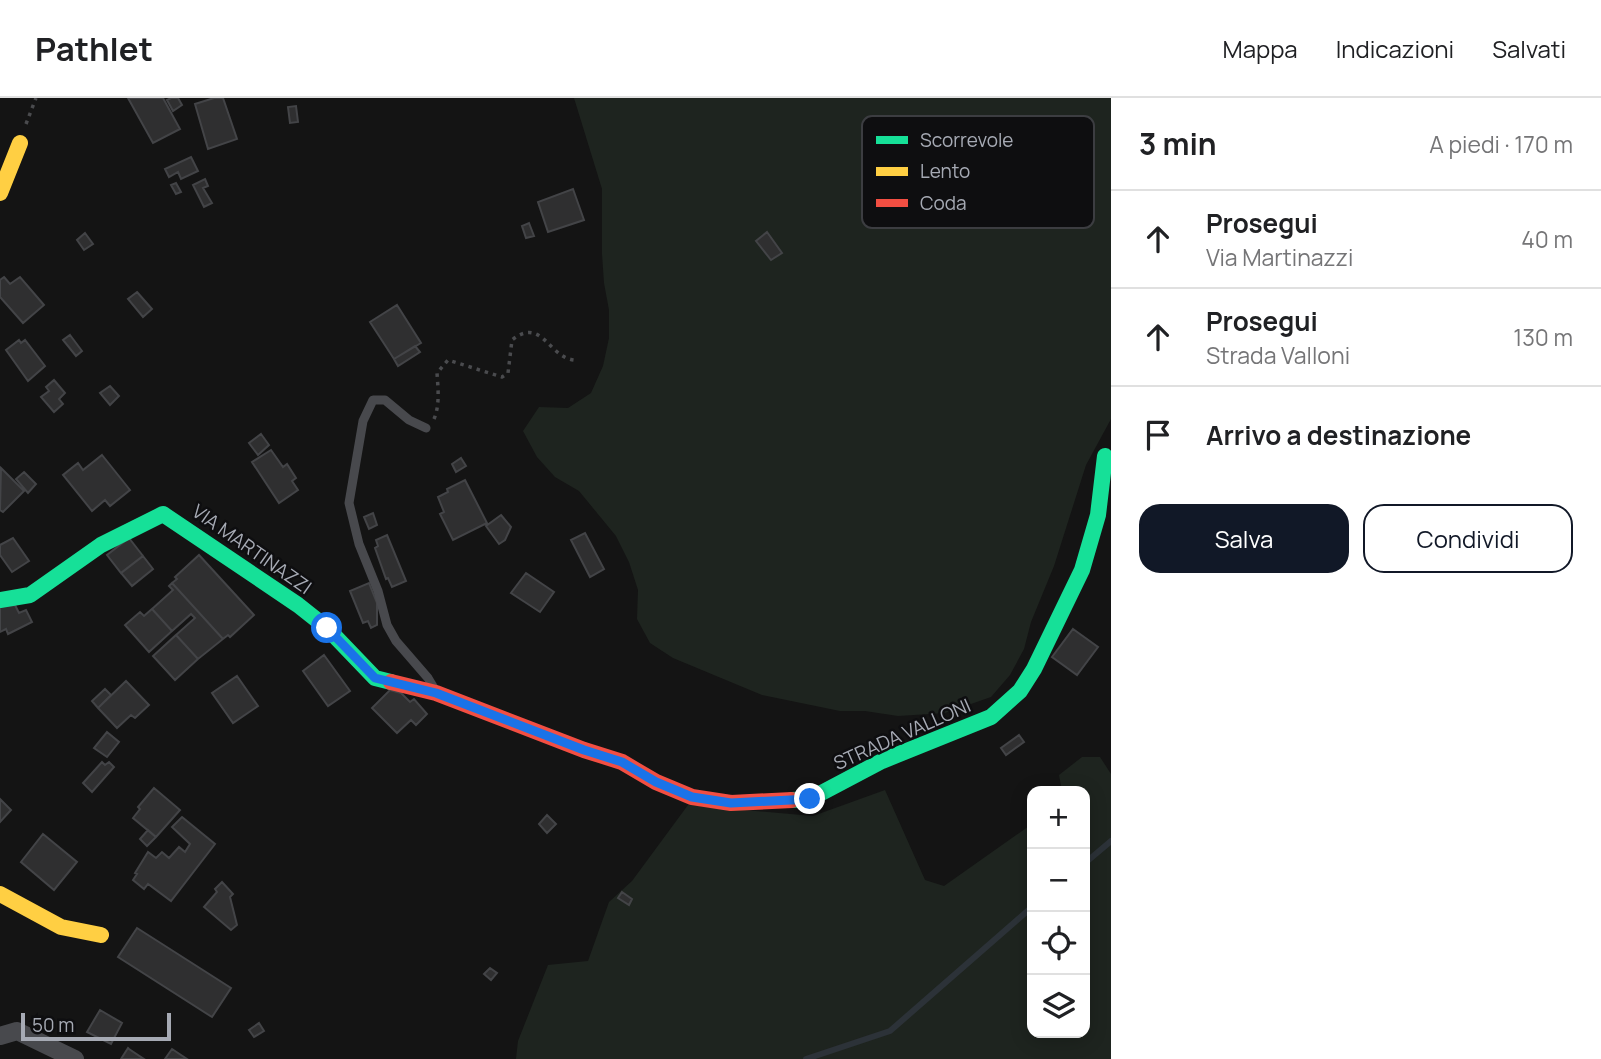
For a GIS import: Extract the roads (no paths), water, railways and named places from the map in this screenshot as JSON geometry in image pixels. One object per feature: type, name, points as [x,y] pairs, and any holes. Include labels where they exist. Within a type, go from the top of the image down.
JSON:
[{"type":"street","points":[[0,193],[20,143]]},
{"type":"street","name":"STRADA VALLONI","points":[[436,693],[622,762],[656,782],[692,797],[731,803],[810,799],[882,761],[991,718],[1020,691],[1034,669],[1082,570],[1098,515],[1105,456]]},
{"type":"street","name":"VIA MARTINAZZI","points":[[0,600],[30,595],[101,545],[163,514],[298,605],[327,628],[375,678],[436,693]]},
{"type":"street","points":[[0,894],[61,927],[101,935]]},
{"type":"street","points":[[6,1035],[75,1059]]},
{"type":"lane","points":[[426,428],[409,420],[385,400],[373,400],[363,421],[349,503],[359,544],[378,591],[387,625],[396,641],[428,678],[436,693]]},
{"type":"waterway","points":[[1090,859],[1111,841]]},
{"type":"waterway","points":[[806,1059],[890,1031],[1027,911]]}]
